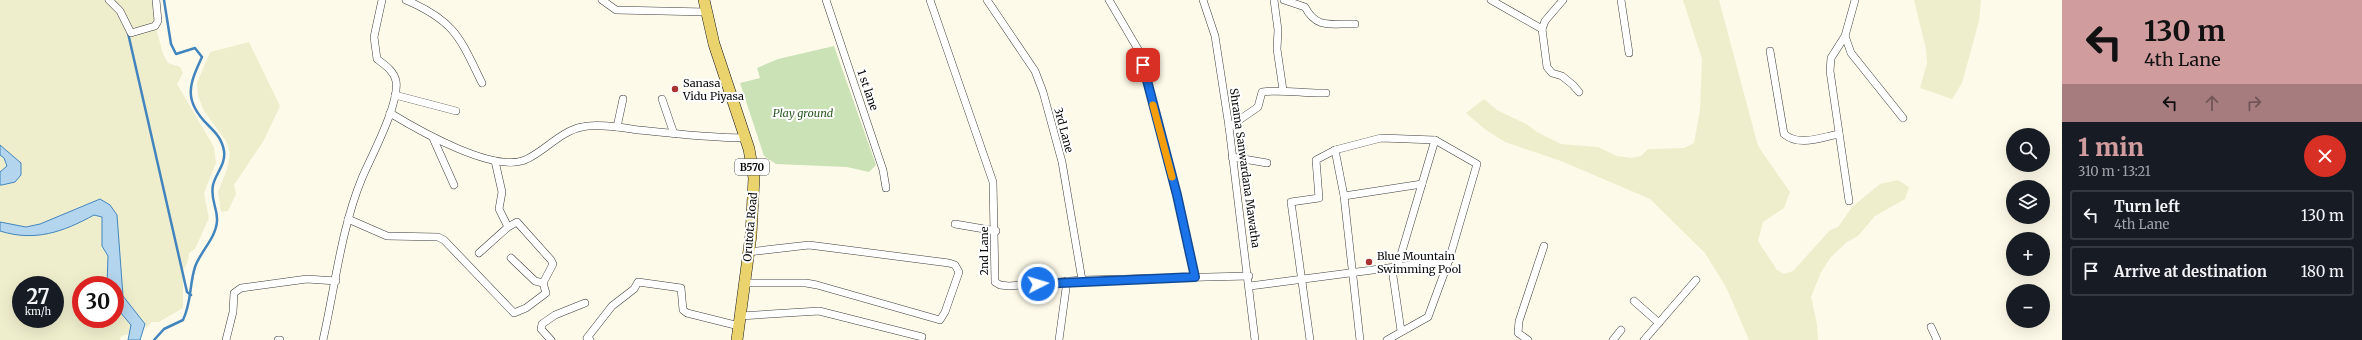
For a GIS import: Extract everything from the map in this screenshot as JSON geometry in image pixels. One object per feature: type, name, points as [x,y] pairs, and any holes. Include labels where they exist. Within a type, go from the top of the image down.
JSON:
[{"type":"main road","name":"Orutota Road","points":[[704,0],[714,44],[745,138],[754,178],[754,207],[737,340]]},
{"type":"street","points":[[109,0],[120,11],[131,33],[155,26],[158,21],[156,0]]},
{"type":"street","points":[[323,340],[348,219],[361,180],[390,113],[394,95],[396,82],[391,70],[377,59],[374,37],[382,0]]},
{"type":"street","points":[[406,0],[446,22],[461,40],[482,83]]},
{"type":"street","points":[[602,0],[616,10],[706,12]]},
{"type":"street","name":"1 st lane","points":[[826,0],[883,170],[886,188]]},
{"type":"street","name":"2nd Lane","points":[[930,0],[993,182],[996,231],[995,282],[1000,285],[1082,280],[1249,276]]},
{"type":"street","name":"3rd Lane","points":[[987,0],[1035,71],[1043,92],[1062,162],[1082,280]]},
{"type":"street","points":[[1109,0],[1139,51],[1177,195],[1195,277]]},
{"type":"street","name":"Shrama Sanwardana Mawatha","points":[[1203,0],[1215,36],[1229,127],[1249,276],[1255,340]]},
{"type":"street","points":[[1274,0],[1278,30],[1277,49],[1283,90]]},
{"type":"street","points":[[1284,0],[1305,7],[1311,18],[1318,23],[1355,24]]},
{"type":"street","points":[[1490,0],[1542,29]]},
{"type":"street","points":[[1563,0],[1545,21],[1542,29],[1547,67],[1552,73],[1562,76],[1579,92]]},
{"type":"street","points":[[1621,0],[1629,53]]},
{"type":"street","points":[[1849,201],[1830,72],[1831,58],[1845,36],[1855,0]]},
{"type":"street","points":[[1845,36],[1851,53],[1903,118]]},
{"type":"street","points":[[1770,51],[1784,134],[1791,140],[1800,141],[1839,134]]},
{"type":"street","points":[[1229,127],[1258,107],[1262,92],[1283,90],[1308,94],[1326,93]]},
{"type":"street","points":[[394,95],[456,111]]},
{"type":"street","points":[[617,127],[623,99]]},
{"type":"street","points":[[662,99],[674,134]]},
{"type":"street","points":[[390,113],[433,138],[504,163],[526,160],[558,138],[582,127],[617,127],[674,134],[745,138]]},
{"type":"street","points":[[433,138],[454,185]]},
{"type":"street","points":[[1310,340],[1291,202],[1319,198],[1316,160],[1336,150],[1381,138],[1435,140],[1477,164],[1449,260],[1428,317],[1387,340]]},
{"type":"street","points":[[1402,331],[1395,268],[1435,140]]},
{"type":"street","points":[[1336,150],[1344,196],[1351,272],[1360,340]]},
{"type":"street","points":[[1232,157],[1267,163]]},
{"type":"street","points":[[495,161],[502,192],[499,209],[508,227]]},
{"type":"street","points":[[1344,196],[1422,184]]},
{"type":"street","points":[[348,219],[387,236],[438,237],[444,240],[514,313],[526,308],[546,293],[543,283],[553,264],[516,222],[508,227],[480,253]]},
{"type":"street","points":[[955,224],[996,231]]},
{"type":"street","points":[[745,283],[812,284],[940,320],[945,312],[958,272],[955,265],[949,263],[809,245],[748,252]]},
{"type":"street","points":[[1528,340],[1518,333],[1518,321],[1544,246]]},
{"type":"street","points":[[511,258],[535,281],[543,283]]},
{"type":"street","points":[[1250,286],[1301,281],[1351,272],[1395,268],[1449,260]]},
{"type":"street","points":[[226,340],[233,312],[234,293],[241,288],[307,279],[336,281]]},
{"type":"street","points":[[1644,340],[1696,280]]},
{"type":"street","points":[[1059,340],[1067,281]]},
{"type":"street","points":[[587,339],[612,306],[634,289],[638,282],[681,288],[683,310],[687,313],[740,321],[819,311],[922,337]]},
{"type":"street","points":[[1634,301],[1659,323]]},
{"type":"street","points":[[551,340],[541,329],[542,324],[555,314],[585,303]]},
{"type":"street","points":[[1931,328],[1937,340]]},
{"type":"street","points":[[1613,340],[1621,330]]},
{"type":"green space","points":[[0,0],[153,0],[155,24],[163,54],[168,63],[180,67],[183,73],[177,84],[214,147],[216,163],[204,193],[209,218],[195,249],[189,253],[187,264],[183,270],[183,308],[159,322],[151,322],[147,328],[145,324],[139,332],[121,336],[120,340],[0,340]]},
{"type":"green space","points":[[1683,0],[1719,0],[1758,146],[1790,192],[1784,208],[1763,222],[1758,241],[1777,270],[1784,274],[1793,271],[1830,230],[1838,227],[1852,207],[1880,184],[1898,180],[1909,187],[1905,199],[1875,216],[1858,236],[1847,242],[1831,257],[1821,272],[1811,297],[1817,324],[1818,340],[1749,340],[1726,287],[1705,253],[1650,199],[1561,161],[1505,142],[1486,130],[1466,113],[1484,99],[1497,110],[1528,125],[1537,132],[1561,144],[1598,147],[1617,156],[1632,158],[1641,156],[1648,149],[1684,148],[1694,143],[1700,110],[1702,59]]},
{"type":"green space","points":[[1914,0],[1981,0],[1979,21],[1962,83],[1952,99],[1920,88],[1927,63],[1926,49]]},
{"type":"green space","points":[[249,42],[280,106],[264,140],[234,185],[236,194],[228,211],[221,212],[218,192],[227,169],[230,153],[226,141],[204,111],[198,96],[197,83],[210,52]]},
{"type":"green space","name":"Play ground","points":[[834,46],[876,165],[869,172],[847,167],[776,164],[764,156],[740,83],[760,78],[757,68],[778,59]]},
{"type":"water","points":[[0,145],[21,163],[21,175],[15,182],[2,185],[0,185],[0,172],[7,166],[4,158],[0,155]]},
{"type":"water","points":[[100,199],[110,205],[117,215],[122,276],[107,276],[108,256],[102,246],[102,217],[94,215],[71,226],[48,234],[25,236],[0,231],[0,222],[26,227],[40,224]]},
{"type":"water","points":[[124,297],[145,324],[140,340],[128,340],[131,325],[124,317]]},
{"type":"waterway","points":[[154,340],[164,329],[183,320],[186,313],[197,261],[211,239],[216,227],[217,216],[212,191],[214,181],[224,160],[224,151],[220,140],[200,116],[192,100],[192,84],[202,57],[195,48],[176,54],[171,44],[164,0]]},
{"type":"waterway","points":[[128,33],[187,292],[191,295]]},
{"type":"slow traffic","points":[[1153,105],[1172,177]]},
{"type":"place","name":"Sanasa Vidu Piyasa","points":[[675,89]]},
{"type":"place","name":"Blue Mountain Swimming Pool","points":[[1369,262]]},
{"type":"route","points":[[1038,284],[1082,280],[1195,277],[1177,195],[1143,65]]}]
